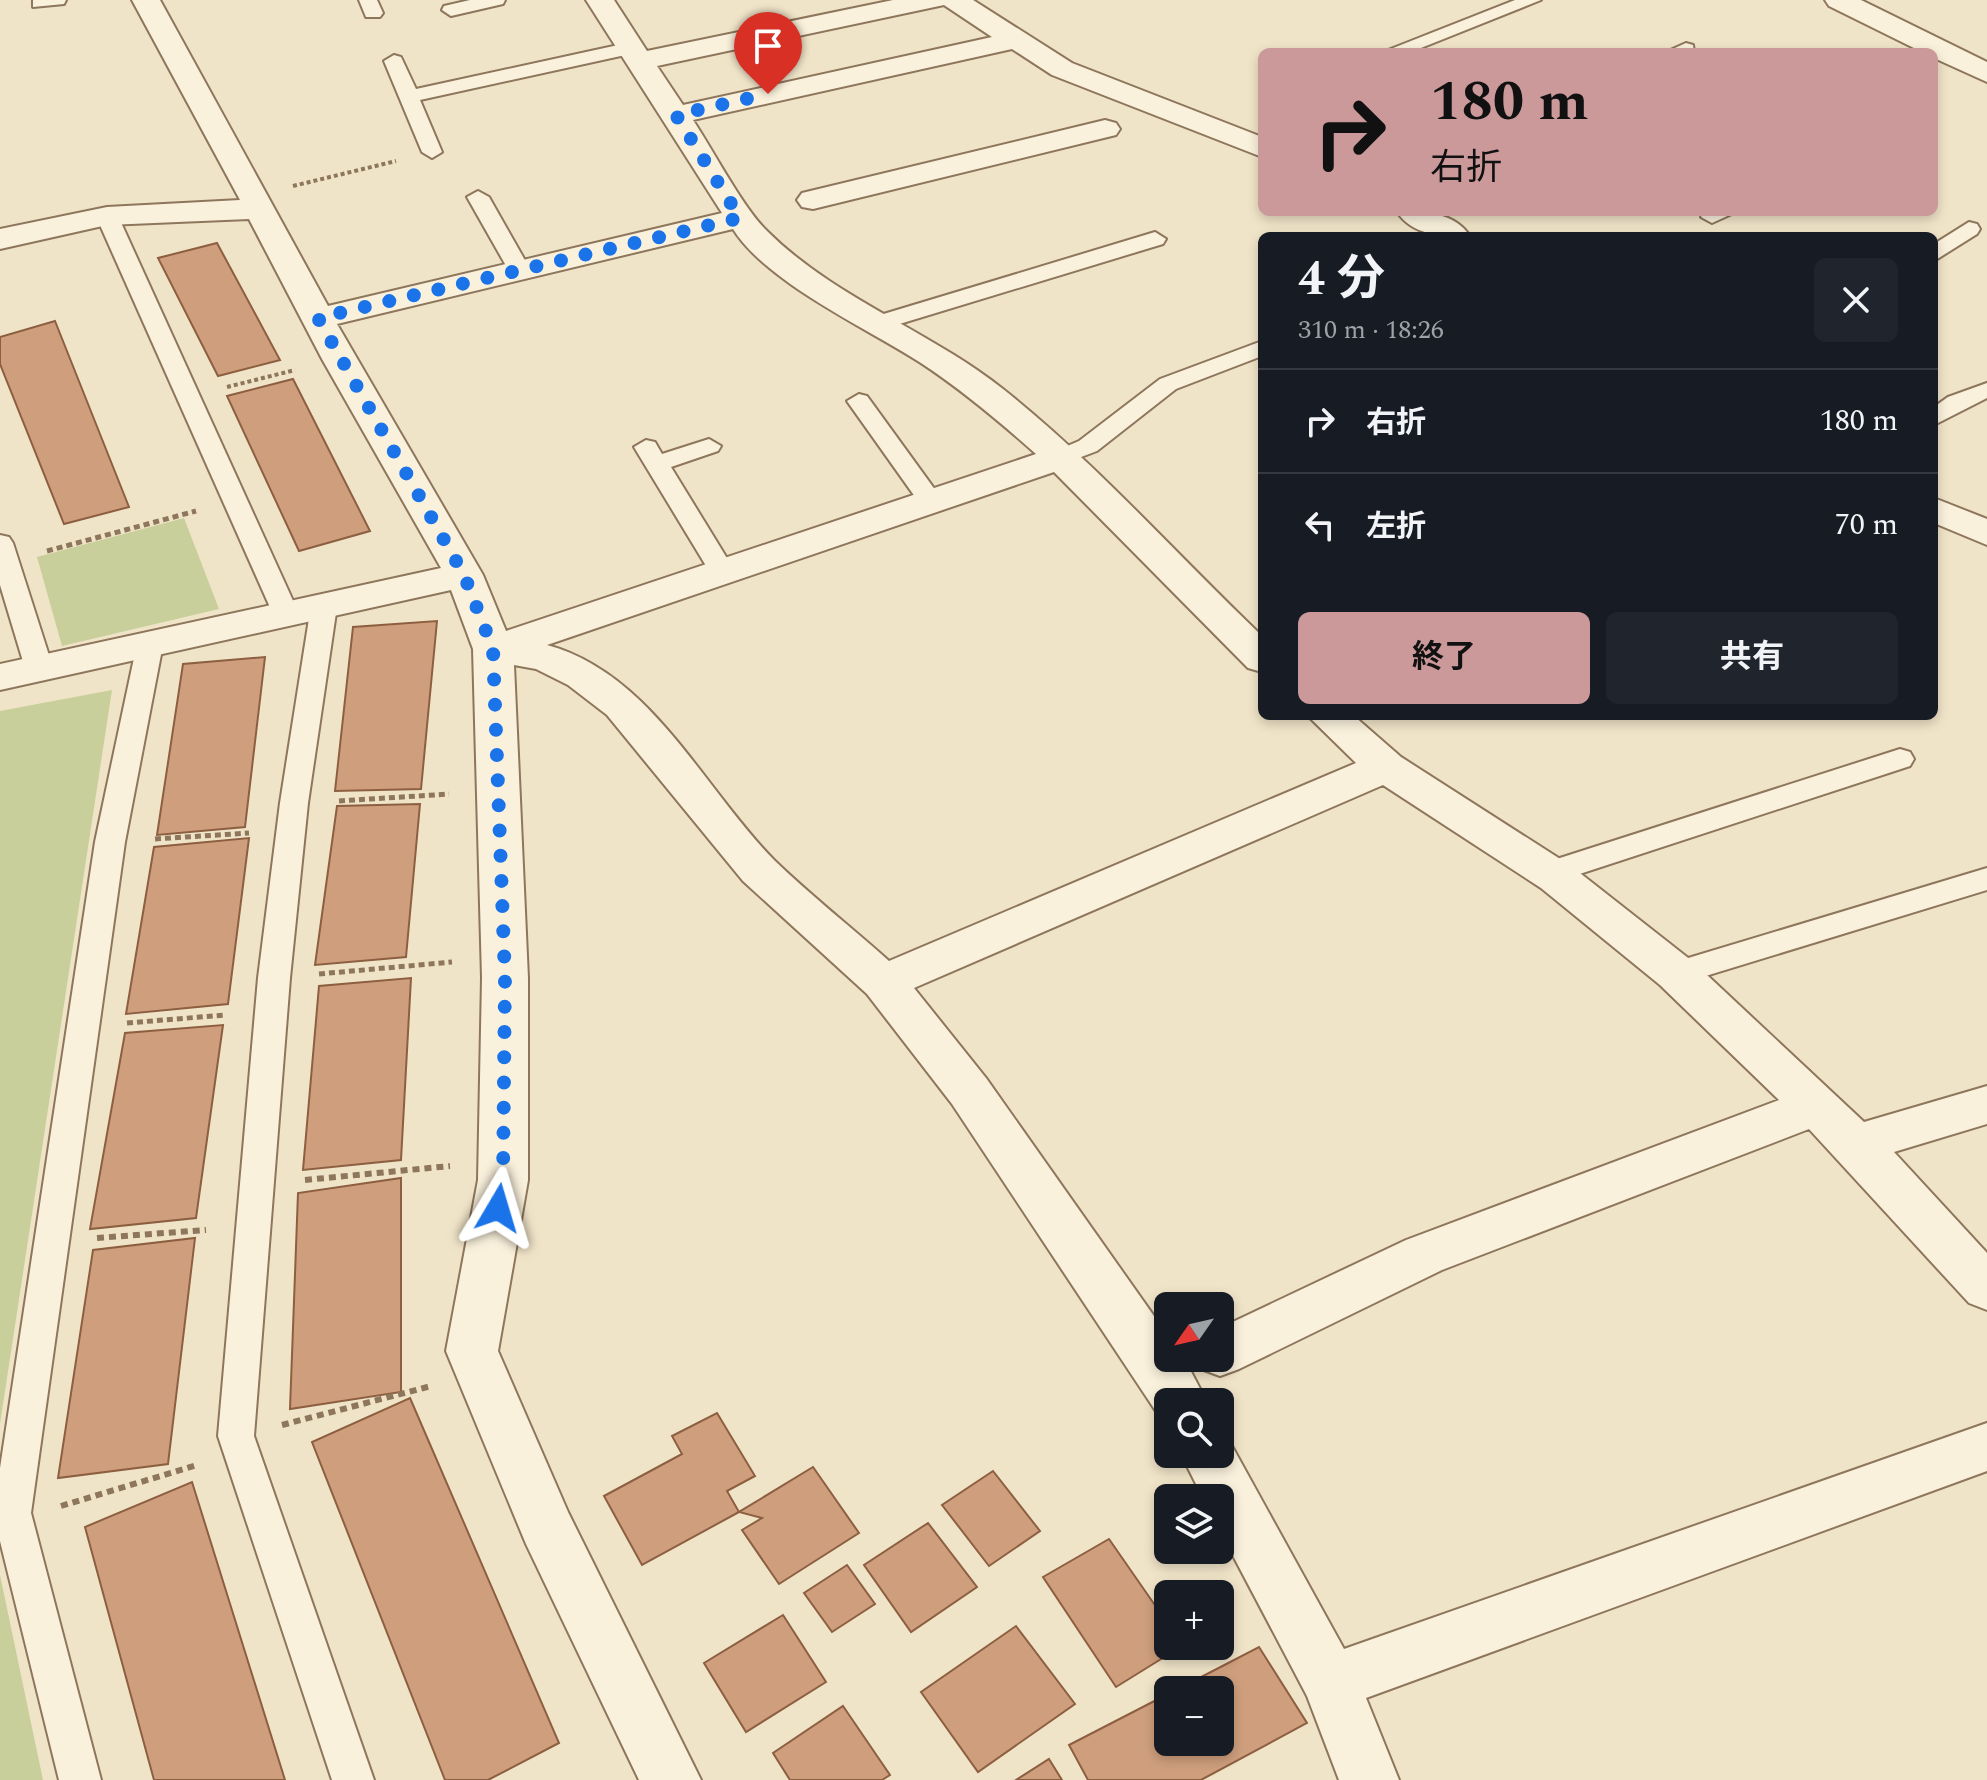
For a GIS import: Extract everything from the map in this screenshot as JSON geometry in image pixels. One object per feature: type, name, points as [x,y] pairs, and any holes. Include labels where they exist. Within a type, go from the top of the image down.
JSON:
[{"type":"street","points":[[146,0],[258,203],[339,359],[464,575],[493,649],[504,958],[503,1180],[472,1351],[546,1526],[659,1776]]},
{"type":"street","points":[[600,0],[753,236],[784,265],[963,376],[1060,458],[1258,655]]},
{"type":"street","points":[[637,54],[933,0]]},
{"type":"street","points":[[954,0],[1062,69],[1258,146]]},
{"type":"street","points":[[1839,0],[1936,48]]},
{"type":"street","points":[[676,115],[1016,40]]},
{"type":"street","points":[[1938,49],[1987,73]]},
{"type":"street","points":[[813,200],[1105,129]]},
{"type":"street","points":[[0,239],[107,216],[258,203]]},
{"type":"street","points":[[1420,216],[1447,232]]},
{"type":"street","points":[[318,318],[740,218]]},
{"type":"street","points":[[493,649],[1060,458]]},
{"type":"street","points":[[1938,511],[1987,533]]},
{"type":"street","points":[[0,677],[464,575]]},
{"type":"street","points":[[493,649],[545,657],[582,676],[621,705],[758,870],[883,982],[969,1091],[1185,1379]]},
{"type":"street","points":[[1333,720],[1386,767],[1549,873],[1619,925],[1676,973],[1856,1144],[1987,1288]]},
{"type":"street","points":[[883,982],[1386,767]]},
{"type":"street","points":[[1856,1144],[1987,1105]]},
{"type":"street","points":[[1234,1346],[1424,1255],[1815,1107]]},
{"type":"street","points":[[1331,1682],[1987,1447]]},
{"type":"street","points":[[1216,1468],[1331,1682],[1369,1780]]},
{"type":"lane","points":[[451,10],[496,0]]},
{"type":"lane","points":[[1404,48],[1532,0]]},
{"type":"lane","points":[[411,96],[637,54]]},
{"type":"lane","points":[[394,61],[432,152]]},
{"type":"lane","points":[[478,197],[520,271]]},
{"type":"lane","points":[[107,216],[286,614]]},
{"type":"lane","points":[[1938,251],[1969,229]]},
{"type":"lane","points":[[875,324],[1155,239]]},
{"type":"lane","points":[[1060,458],[1101,438],[1168,384],[1258,350]]},
{"type":"lane","points":[[1938,415],[1956,402],[1987,390]]},
{"type":"lane","points":[[859,401],[932,503]]},
{"type":"lane","points":[[709,446],[651,455],[723,573]]},
{"type":"lane","points":[[3,552],[39,668]]},
{"type":"lane","points":[[324,606],[292,817],[273,995],[253,1226],[239,1444],[353,1780]]},
{"type":"lane","points":[[80,1780],[12,1513],[110,842],[150,644]]},
{"type":"lane","points":[[1549,873],[1900,759]]},
{"type":"lane","points":[[1676,973],[1987,879]]},
{"type":"path","points":[[258,203],[432,152]]},
{"type":"path","points":[[189,397],[339,359]]},
{"type":"path","points":[[3,552],[235,501]]},
{"type":"path","points":[[110,842],[498,791]]},
{"type":"path","points":[[83,1027],[504,958]]},
{"type":"path","points":[[257,1185],[503,1160]]},
{"type":"path","points":[[52,1242],[253,1226]]},
{"type":"path","points":[[14,1521],[239,1444],[483,1373]]},
{"type":"green space","points":[[184,518],[219,609],[62,646],[37,557]]},
{"type":"green space","points":[[112,690],[0,1424],[0,711]]},
{"type":"green space","points":[[0,1575],[43,1780],[0,1780]]},
{"type":"building","points":[[217,243],[280,360],[218,376],[158,258]]},
{"type":"building","points":[[55,321],[129,507],[64,524],[0,364],[0,337]]},
{"type":"building","points":[[293,379],[370,531],[299,551],[227,396]]},
{"type":"building","points":[[437,621],[421,789],[335,791],[353,627]]},
{"type":"building","points":[[265,657],[245,827],[157,835],[183,664]]},
{"type":"building","points":[[420,804],[406,957],[315,965],[337,806]]},
{"type":"building","points":[[249,838],[228,1004],[126,1014],[154,847]]},
{"type":"building","points":[[411,978],[401,1160],[303,1170],[319,986]]},
{"type":"building","points":[[223,1025],[196,1218],[90,1229],[125,1033]]},
{"type":"building","points":[[401,1178],[401,1392],[290,1409],[298,1193]]},
{"type":"building","points":[[195,1238],[168,1464],[58,1478],[93,1250]]},
{"type":"building","points":[[410,1398],[559,1743],[488,1780],[445,1780],[312,1442]]},
{"type":"building","points":[[717,1413],[755,1476],[727,1491],[739,1512],[642,1565],[604,1496],[682,1454],[672,1436]]},
{"type":"building","points":[[813,1467],[859,1533],[779,1584],[742,1530],[762,1518],[739,1512]]},
{"type":"building","points":[[993,1471],[1040,1531],[989,1566],[942,1505]]},
{"type":"building","points":[[192,1482],[285,1780],[154,1780],[85,1527]]},
{"type":"building","points":[[928,1523],[977,1587],[911,1632],[864,1565]]},
{"type":"building","points":[[1109,1539],[1154,1604],[1154,1660],[1159,1660],[1116,1687],[1043,1577]]},
{"type":"building","points":[[847,1565],[875,1604],[832,1632],[804,1593]]},
{"type":"building","points":[[783,1615],[826,1682],[746,1732],[704,1663]]},
{"type":"building","points":[[1016,1626],[1075,1704],[978,1772],[921,1692]]},
{"type":"building","points":[[1259,1647],[1307,1723],[1201,1780],[1088,1780],[1069,1745],[1154,1701],[1154,1756],[1234,1756],[1234,1676],[1203,1676]]},
{"type":"building","points":[[843,1706],[890,1775],[882,1780],[790,1780],[773,1753]]},
{"type":"building","points":[[1049,1759],[1062,1780],[1016,1780]]},
{"type":"route","points":[[498,1208],[503,1180],[505,978],[493,649],[464,575],[318,318],[740,218],[676,115],[768,94]]}]
